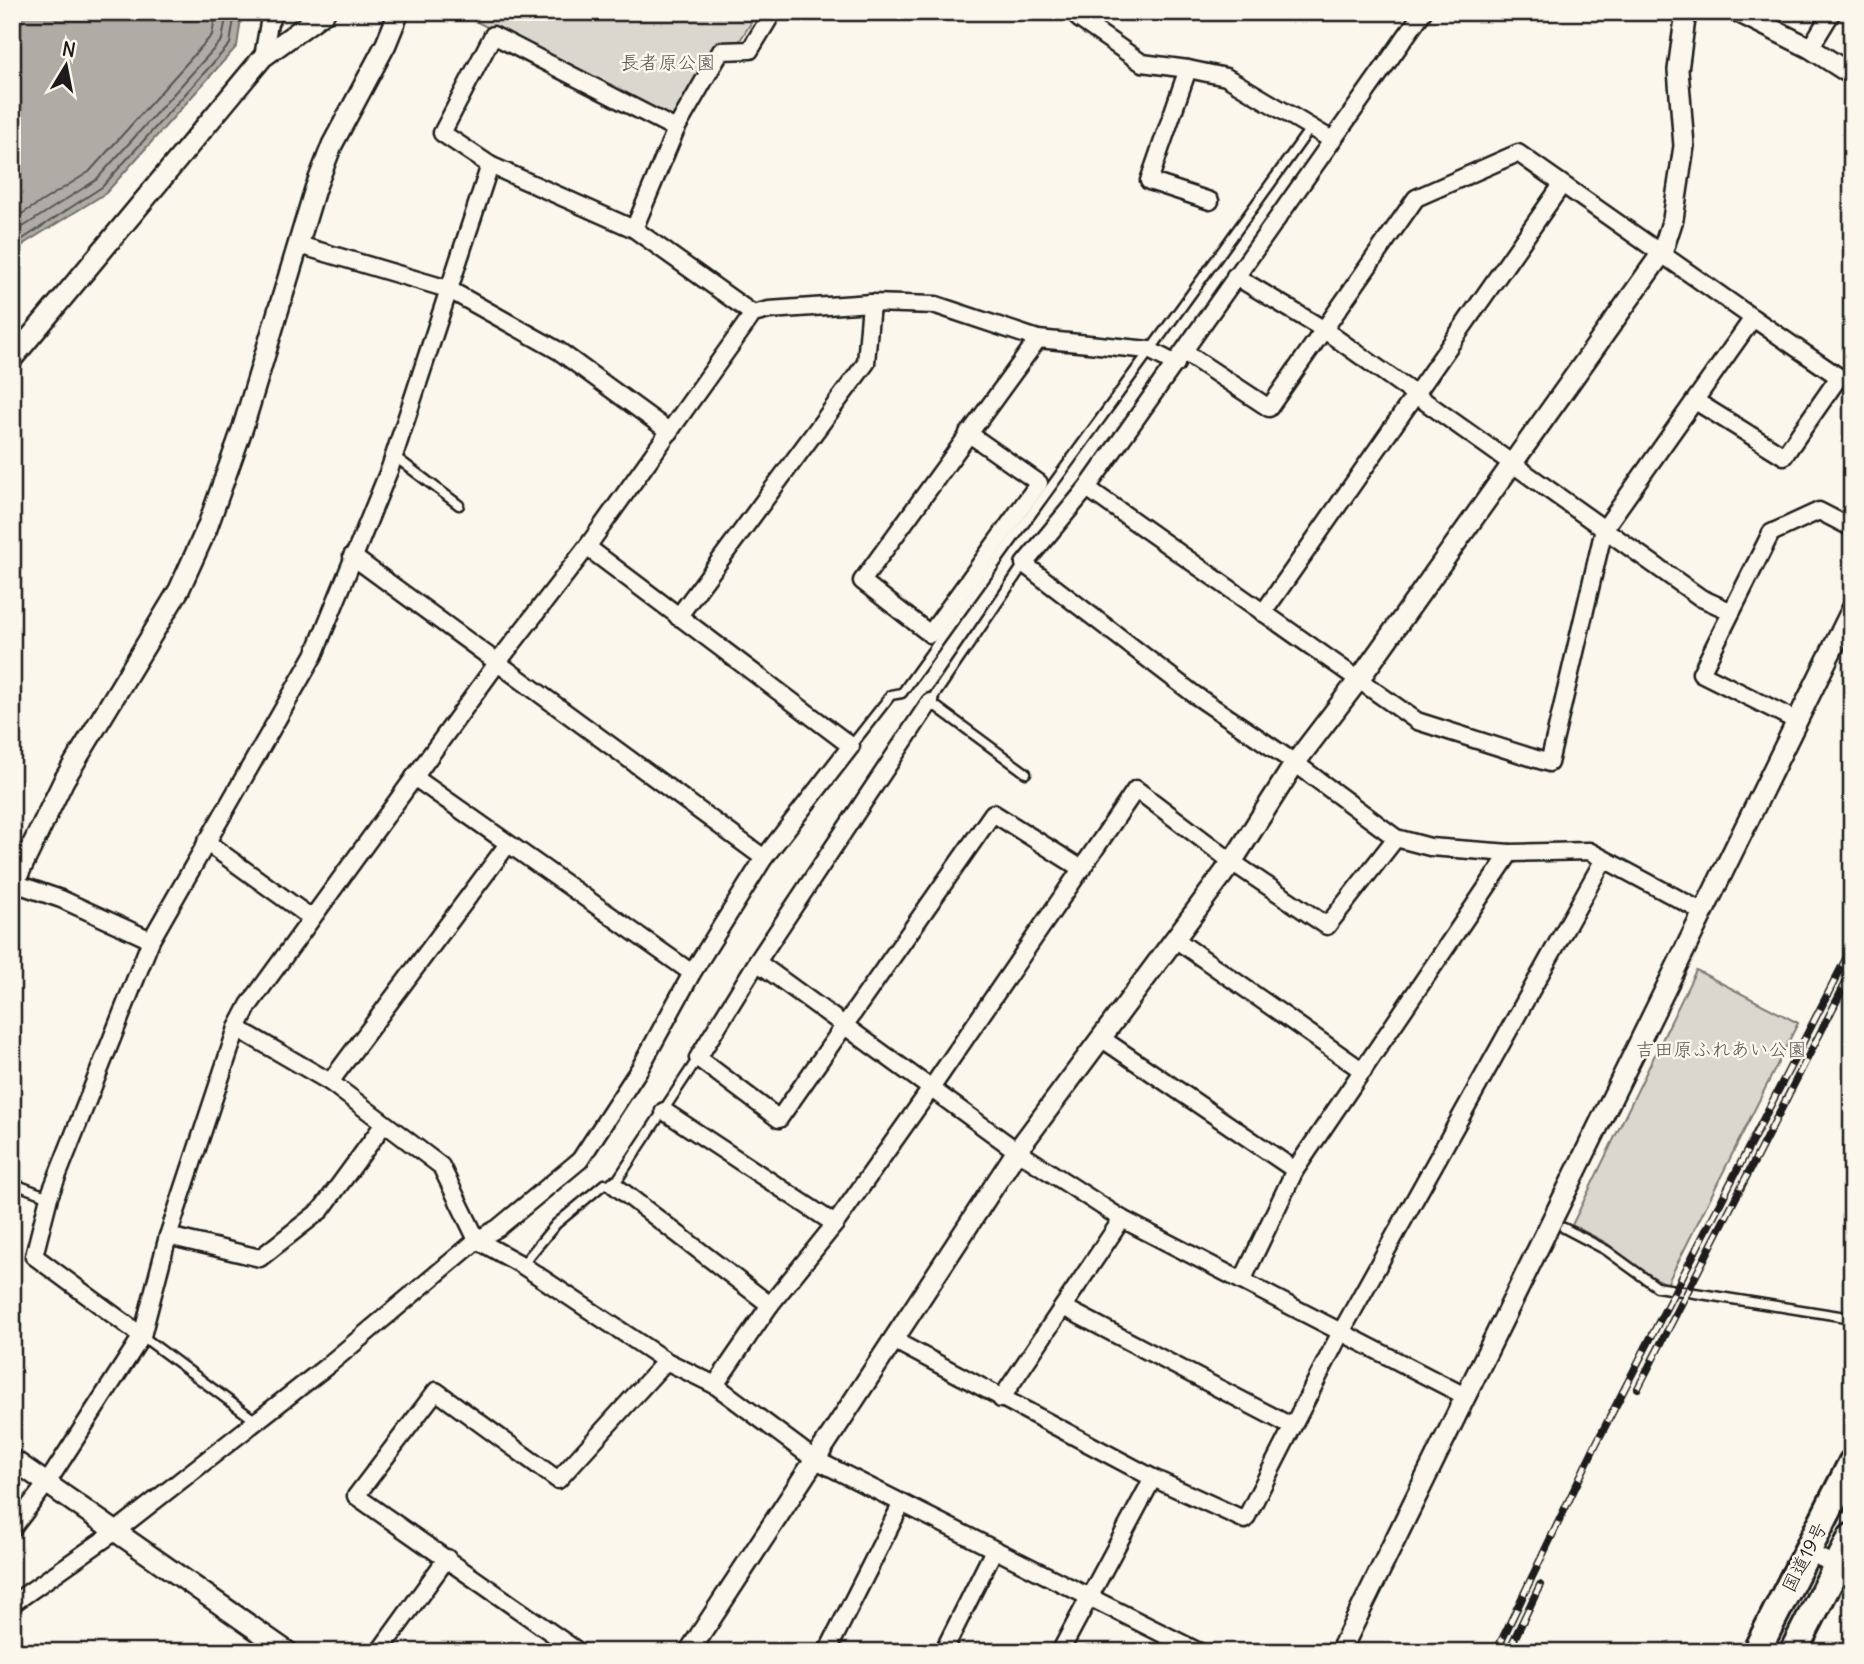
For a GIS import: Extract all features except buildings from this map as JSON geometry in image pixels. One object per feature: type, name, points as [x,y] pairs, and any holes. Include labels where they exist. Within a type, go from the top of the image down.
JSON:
[{"type":"highway","name":"国道19号","points":[[1756,1652],[1852,1463]]},
{"type":"highway","name":"国道19号","points":[[1793,1652],[1844,1570],[1852,1537]]},
{"type":"street","points":[[263,57],[269,23],[275,12]]},
{"type":"street","points":[[12,359],[263,57],[325,12]]},
{"type":"street","points":[[151,940],[61,899],[13,885],[64,780],[179,590],[207,528],[243,427],[332,145],[386,44],[398,12]]},
{"type":"street","points":[[634,229],[676,129],[721,51],[750,50],[773,12]]},
{"type":"street","points":[[1423,12],[1087,488],[1024,564],[1195,695],[1295,763],[1396,838],[1430,848],[1510,853],[1589,851],[1603,861],[1703,912]]},
{"type":"street","points":[[689,1652],[1017,1151],[1232,862],[1295,763],[1360,678],[1511,461],[1662,253],[1673,219],[1684,146],[1678,70],[1686,12]]},
{"type":"street","points":[[1738,12],[1810,48],[1852,75]]},
{"type":"street","points":[[1810,48],[1832,12]]},
{"type":"street","points":[[1079,19],[1142,63],[1226,77],[1332,140]]},
{"type":"street","points":[[676,129],[493,35],[442,133],[490,165],[634,229],[753,314]]},
{"type":"street","points":[[1188,69],[1149,181],[1210,201]]},
{"type":"street","points":[[12,1529],[47,1483],[142,1336],[169,1236],[237,1028],[249,1005],[310,917],[498,662],[587,547],[753,314],[769,310],[871,303],[936,305],[1038,339],[1149,350],[1180,358],[1269,408],[1416,198],[1518,153],[1561,186],[1839,377],[1784,456],[1697,402]]},
{"type":"street","points":[[142,1336],[34,1256],[48,1197],[151,940],[314,655],[394,456],[490,165]]},
{"type":"street","points":[[1263,613],[1561,186]]},
{"type":"street","points":[[299,245],[448,289],[559,351],[670,432]]},
{"type":"street","points":[[1235,276],[1323,329],[1701,598],[1730,611]]},
{"type":"street","points":[[678,617],[866,363],[871,303]]},
{"type":"street","points":[[1087,488],[1360,678],[1417,721],[1549,763],[1604,529],[1697,402],[1753,318]]},
{"type":"street","points":[[968,433],[1039,483],[930,634],[862,581],[968,433],[1038,339]]},
{"type":"street","points":[[1797,720],[1701,673],[1771,533],[1819,511],[1852,528]]},
{"type":"street","points":[[12,1604],[116,1531],[327,1366],[477,1240],[498,1228],[580,1160],[640,1068],[692,973],[764,858],[851,746],[587,547]]},
{"type":"street","points":[[352,556],[764,858]]},
{"type":"street","points":[[1340,1652],[1852,608]]},
{"type":"street","points":[[930,702],[757,962],[698,1058],[779,1119],[993,813],[1082,869]]},
{"type":"street","points":[[414,777],[692,973]]},
{"type":"street","points":[[715,1385],[770,1305],[835,1224],[932,1087],[1136,789],[1232,862],[1327,926],[1396,838]]},
{"type":"street","points":[[206,842],[310,917]]},
{"type":"street","points":[[330,1082],[508,844]]},
{"type":"street","points":[[1242,1281],[1295,1170],[1510,853]]},
{"type":"street","points":[[895,1341],[1153,1478],[1245,1520],[1340,1334],[1603,861]]},
{"type":"street","points":[[1175,939],[1363,1070]]},
{"type":"street","points":[[757,962],[1017,1151],[1122,1219],[1340,1334],[1465,1396]]},
{"type":"street","points":[[237,1028],[330,1082],[441,1167],[477,1240],[522,1265],[666,1361],[715,1385],[814,1459],[1199,1652]]},
{"type":"street","points":[[1101,1038],[1295,1170]]},
{"type":"street","points":[[664,1111],[835,1224]]},
{"type":"street","points":[[169,1236],[260,1258],[321,1210],[384,1124]]},
{"type":"street","points":[[614,1185],[770,1305]]},
{"type":"street","points":[[1001,1399],[1122,1219]]},
{"type":"street","points":[[1063,1307],[1291,1426]]},
{"type":"street","points":[[579,1652],[356,1496],[436,1391],[558,1480],[666,1361]]},
{"type":"street","points":[[12,1459],[288,1652]]},
{"type":"street","points":[[1060,1652],[1153,1478]]},
{"type":"street","points":[[827,1652],[902,1503]]},
{"type":"street","points":[[943,1652],[994,1550]]},
{"type":"street","points":[[1807,1551],[1844,1570]]},
{"type":"street","points":[[379,1652],[447,1558]]},
{"type":"lane","points":[[851,746],[891,695],[902,693],[1149,350],[1171,326],[1311,127]]},
{"type":"lane","points":[[394,456],[459,505]]},
{"type":"lane","points":[[1024,564],[930,702],[1026,773]]},
{"type":"lane","points":[[522,1265],[556,1224],[604,1184],[614,1185],[698,1058]]},
{"type":"lane","points":[[12,1183],[48,1197]]},
{"type":"lane","points":[[1564,1228],[1606,1250],[1657,1287],[1852,1318]]},
{"type":"lane","points":[[142,1336],[256,1421]]},
{"type":"green space","name":"長者原公園","points":[[457,12],[758,12],[690,119],[678,122]]},
{"type":"green space","name":"吉田原ふれあい公園","points":[[1696,970],[1798,1023],[1667,1284],[1643,1272],[1605,1242],[1572,1225]]},
{"type":"water","points":[[12,12],[242,12],[237,46],[106,193],[25,243],[12,256]]},
{"type":"railway","points":[[1496,1652],[1595,1446],[1852,947]]},
{"type":"railway","points":[[1638,1388],[1852,971]]},
{"type":"railway","points":[[1508,1652],[1540,1585]]}]
